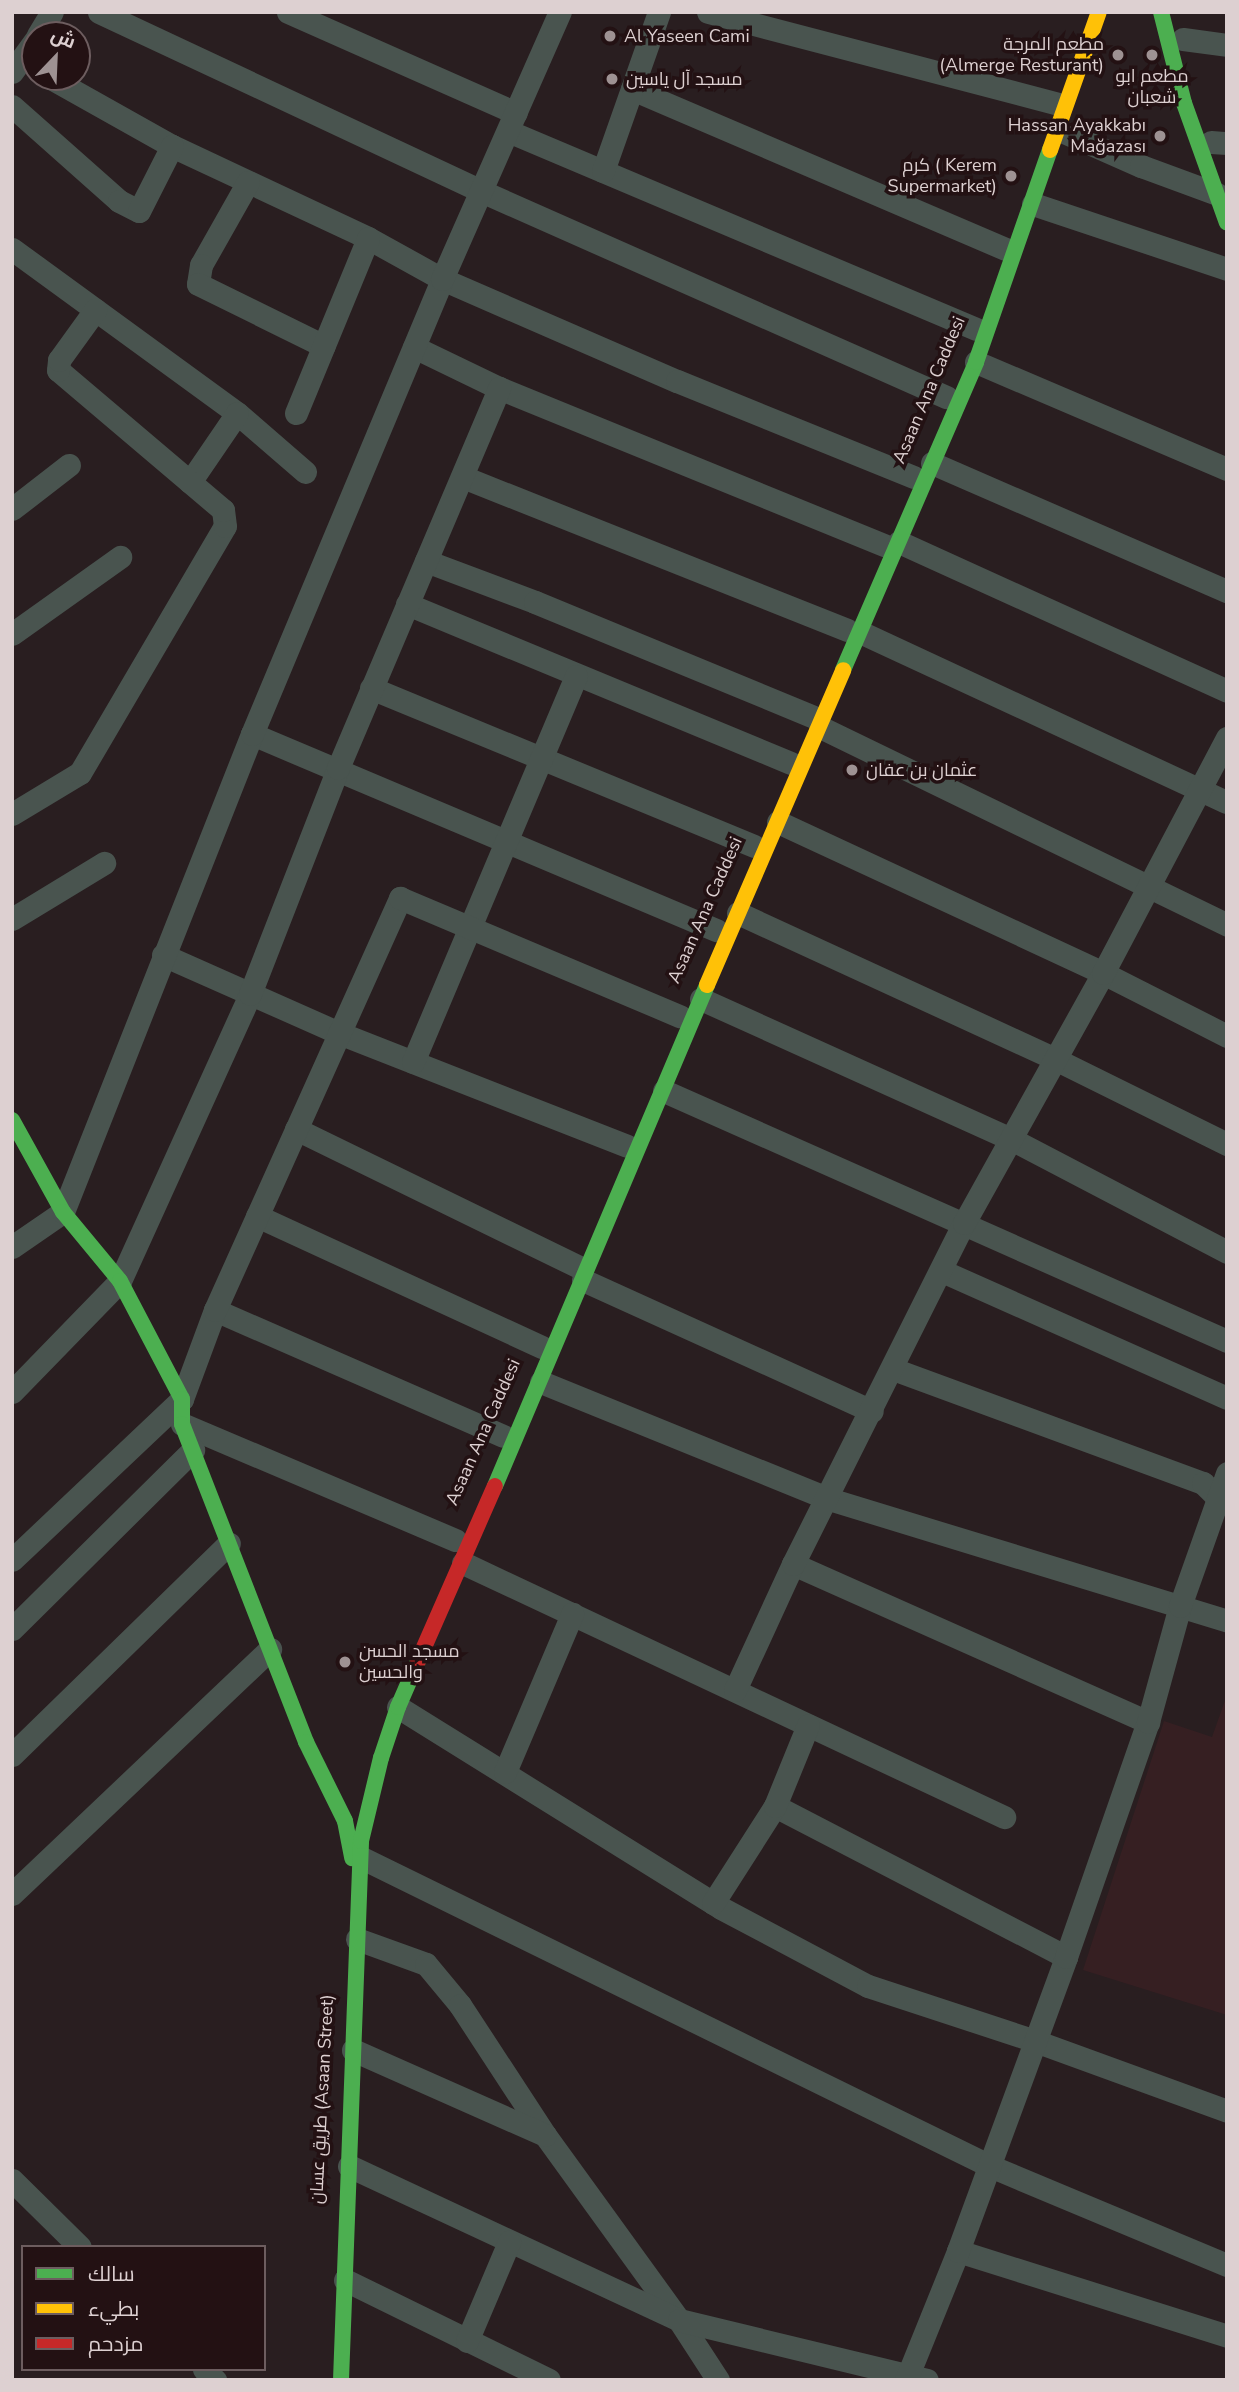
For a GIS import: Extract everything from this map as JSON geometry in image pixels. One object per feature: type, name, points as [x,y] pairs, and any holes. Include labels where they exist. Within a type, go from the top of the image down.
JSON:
[{"type":"street","points":[[99,12],[481,191],[946,397]]},
{"type":"street","points":[[288,12],[512,122],[603,171],[976,329]]},
{"type":"street","points":[[12,1247],[63,1212],[252,734],[442,279],[560,12]]},
{"type":"street","points":[[603,171],[659,12]]},
{"type":"street","points":[[708,12],[1056,103]]},
{"type":"street","name":"Asaan Ana Caddesi","points":[[891,543],[923,470],[946,397],[976,329],[1091,12]]},
{"type":"street","name":"Asaan Ana Caddesi","points":[[345,1821],[455,1539],[542,1347],[580,1273],[664,1091],[778,822],[816,722],[891,543],[976,362],[1099,12]]},
{"type":"street","points":[[1161,12],[1184,103],[1222,189]]},
{"type":"street","points":[[1178,12],[1183,39],[1219,143],[1227,223]]},
{"type":"street","points":[[1183,39],[1227,45]]},
{"type":"street","points":[[632,89],[1005,249]]},
{"type":"street","points":[[74,91],[172,146],[368,238],[442,279],[677,380],[923,470],[1227,591]]},
{"type":"street","points":[[12,106],[119,201],[139,211],[172,146]]},
{"type":"street","points":[[1057,129],[1141,166],[1222,189]]},
{"type":"street","points":[[248,182],[201,265],[198,284],[324,346]]},
{"type":"street","points":[[1032,204],[1227,269]]},
{"type":"street","points":[[296,413],[368,238]]},
{"type":"street","points":[[12,250],[237,413],[305,472]]},
{"type":"street","points":[[12,814],[80,773],[225,526],[223,510],[58,370],[59,360],[95,310]]},
{"type":"street","points":[[414,347],[499,388],[891,543],[1227,691]]},
{"type":"street","points":[[976,362],[1227,469]]},
{"type":"street","points":[[12,1392],[121,1281],[250,994],[338,768],[499,388]]},
{"type":"street","points":[[190,482],[237,413]]},
{"type":"street","points":[[12,509],[69,465]]},
{"type":"street","points":[[463,477],[854,631],[1227,802]]},
{"type":"street","points":[[12,634],[120,557]]},
{"type":"street","points":[[426,561],[535,602],[816,722],[1227,925]]},
{"type":"street","points":[[407,604],[790,764]]},
{"type":"street","points":[[413,1062],[576,676]]},
{"type":"street","points":[[372,688],[754,846]]},
{"type":"street","name":"Asaan Ana Caddesi","points":[[341,2380],[360,1841],[378,1770],[398,1707],[541,1382],[627,1146],[680,1016],[790,764],[816,722]]},
{"type":"street","points":[[252,734],[338,768],[505,842],[716,930]]},
{"type":"street","points":[[735,1690],[793,1564],[829,1499],[964,1223],[1102,973],[1227,738]]},
{"type":"street","points":[[778,822],[1102,973],[1227,1035]]},
{"type":"street","points":[[12,919],[104,863]]},
{"type":"street","points":[[12,1560],[182,1399],[215,1310],[400,898],[680,1016]]},
{"type":"street","points":[[738,912],[1055,1059],[1227,1144]]},
{"type":"street","points":[[163,956],[339,1033],[627,1146]]},
{"type":"street","points":[[701,999],[1011,1139],[1227,1252]]},
{"type":"street","points":[[664,1091],[1227,1341]]},
{"type":"street","points":[[12,1120],[63,1212],[121,1281],[182,1399]]},
{"type":"street","points":[[296,1129],[580,1273],[873,1411]]},
{"type":"street","points":[[257,1216],[542,1347]]},
{"type":"street","points":[[942,1271],[1227,1398]]},
{"type":"street","points":[[215,1310],[502,1436]]},
{"type":"street","points":[[893,1369],[1203,1483],[1223,1500]]},
{"type":"street","points":[[541,1382],[829,1499],[1227,1621]]},
{"type":"street","name":"طريق عسان (Asaan Street)","points":[[182,1399],[183,1424],[306,1742],[345,1821],[352,1853],[328,2380]]},
{"type":"street","points":[[183,1424],[455,1539]]},
{"type":"street","points":[[12,1629],[193,1450]]},
{"type":"street","points":[[349,2166],[679,2320],[914,2378],[1148,1721],[1180,1606],[1223,1500],[1227,1473]]},
{"type":"street","points":[[12,1755],[229,1543]]},
{"type":"street","points":[[463,1563],[1004,1817]]},
{"type":"street","points":[[793,1564],[1148,1721]]},
{"type":"street","points":[[505,1772],[572,1614]]},
{"type":"street","points":[[12,1894],[270,1649]]},
{"type":"street","points":[[398,1707],[713,1903],[868,1986],[1035,2041],[1227,2111]]},
{"type":"street","points":[[713,1903],[775,1806],[808,1725]]},
{"type":"street","points":[[775,1806],[1066,1957]]},
{"type":"street","points":[[360,1857],[990,2166],[1227,2265]]},
{"type":"street","points":[[357,1939],[426,1964],[460,2005],[545,2135],[679,2320],[718,2380]]},
{"type":"street","points":[[353,2050],[545,2135]]},
{"type":"street","points":[[12,2180],[78,2245]]},
{"type":"street","points":[[467,2341],[509,2242]]},
{"type":"street","points":[[958,2251],[1227,2336]]},
{"type":"street","points":[[345,2280],[549,2380]]},
{"type":"shaded area","points":[[1227,1695],[1227,2015],[1083,1970],[1164,1721],[1212,1737]]},
{"type":"traffic: fast","points":[[1161,12],[1184,103],[1227,223]]},
{"type":"traffic: fast","points":[[843,670],[976,362],[1050,150]]},
{"type":"traffic: fast","points":[[495,1486],[707,985]]},
{"type":"traffic: fast","points":[[12,1120],[63,1212],[120,1281],[182,1399],[182,1424],[306,1742],[345,1821],[352,1858]]},
{"type":"traffic: fast","points":[[341,2380],[361,1841],[381,1758],[398,1707],[418,1661]]},
{"type":"traffic: slow","points":[[1050,150],[1099,12]]},
{"type":"traffic: slow","points":[[707,985],[843,670]]},
{"type":"traffic: jam","points":[[418,1661],[495,1486]]},
{"type":"place","name":"Al Yaseen Cami","points":[[610,36]]},
{"type":"place","name":"مطعم المرجة (Almerge Resturant)","points":[[1118,55]]},
{"type":"place","name":"مطعم ابو شعبان","points":[[1152,55]]},
{"type":"place","name":"مسجد آل ياسين","points":[[612,79]]},
{"type":"place","name":"Hassan Ayakkabı Mağazası","points":[[1160,136]]},
{"type":"place","name":"كرم ( Kerem Supermarket)","points":[[1011,176]]},
{"type":"place","name":"عثمان بن عفان","points":[[852,770]]},
{"type":"place","name":"مسجد الحسن والحسين","points":[[345,1662]]}]
